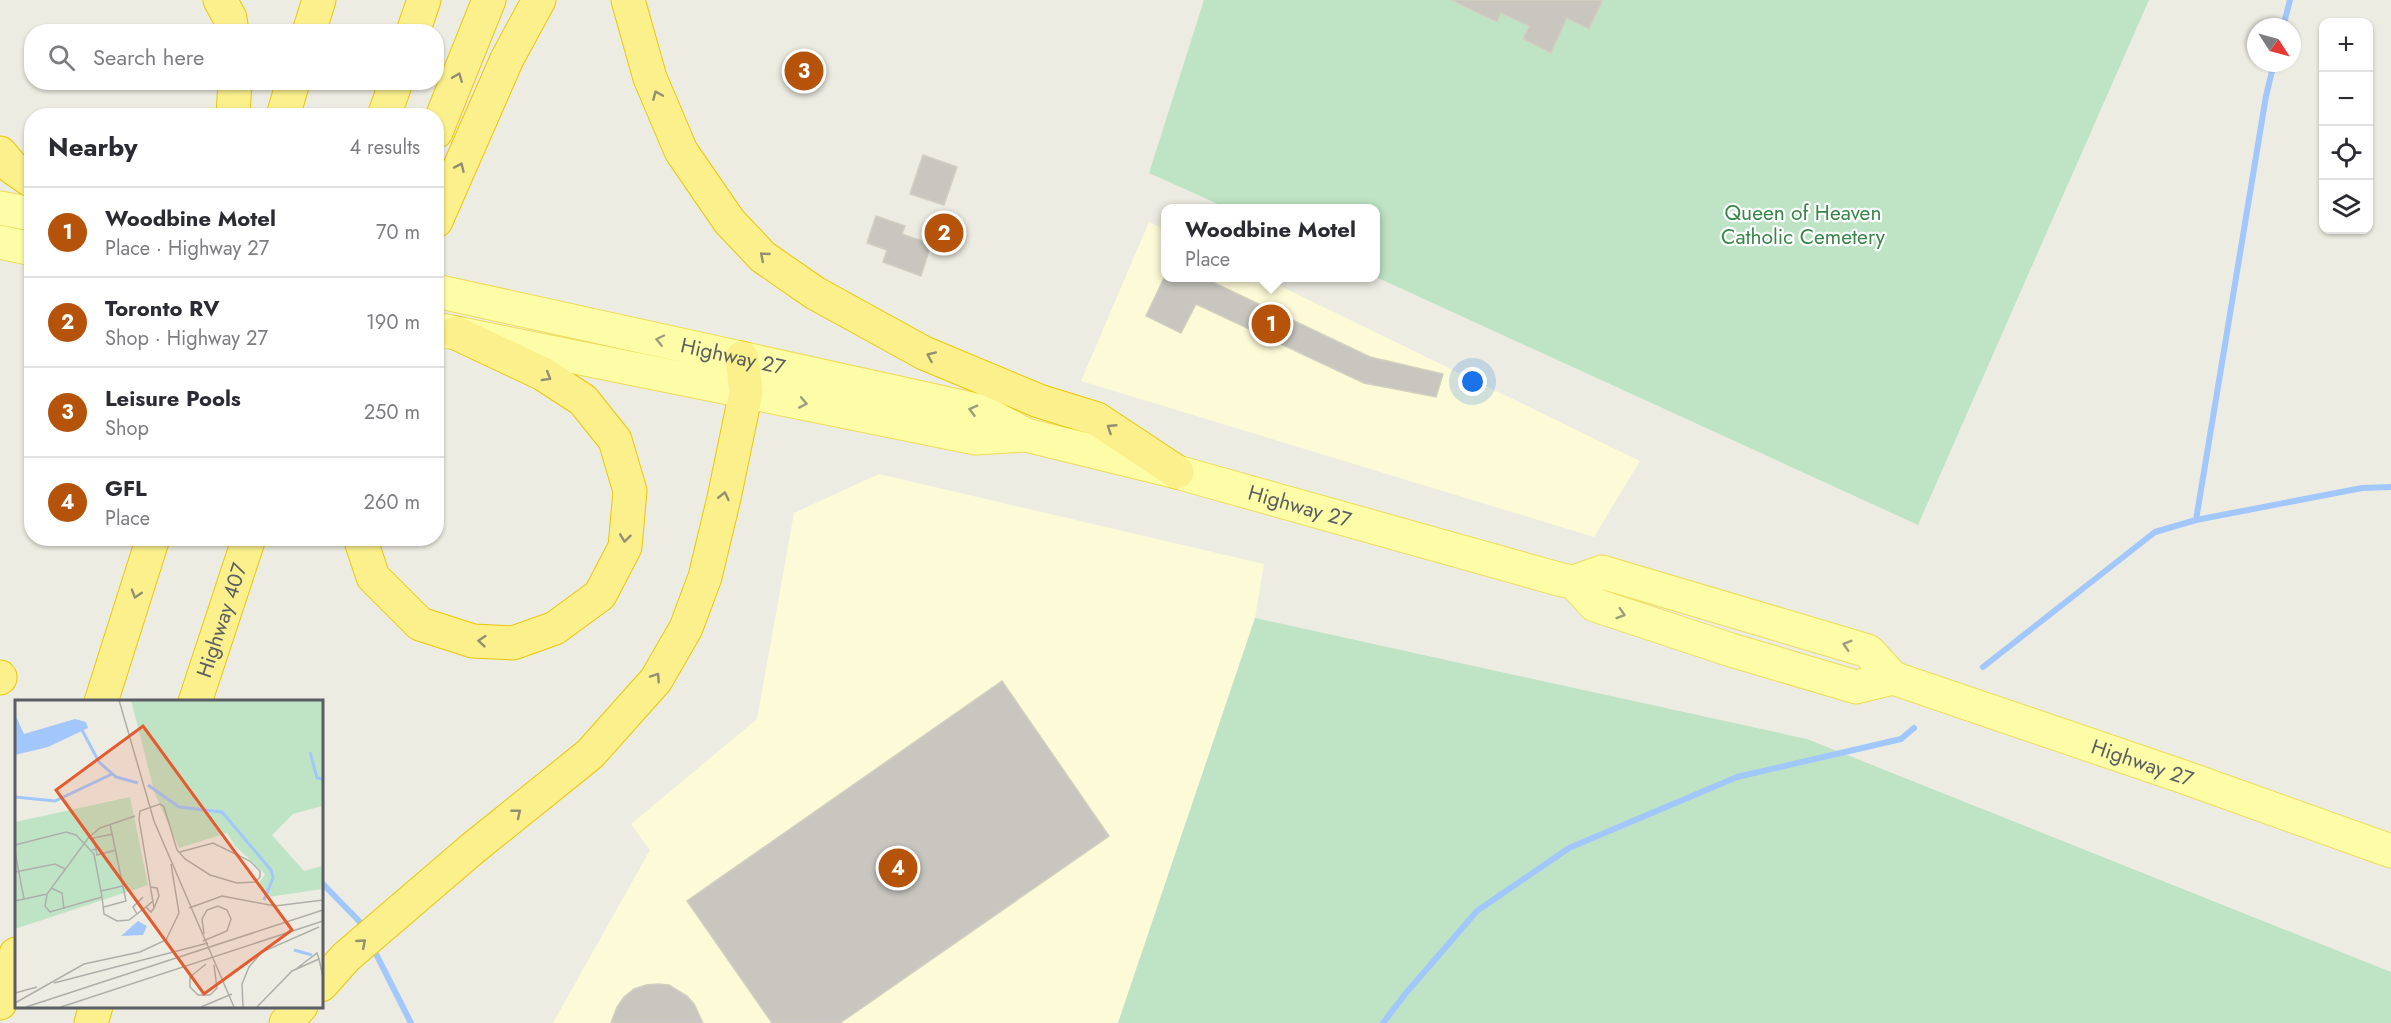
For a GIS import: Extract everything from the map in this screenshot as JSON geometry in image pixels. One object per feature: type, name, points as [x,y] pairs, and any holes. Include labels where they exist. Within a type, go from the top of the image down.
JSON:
[{"type":"highway","points":[[220,0],[231,24]]},
{"type":"highway","points":[[312,24],[319,0]]},
{"type":"highway","points":[[416,24],[424,0]]},
{"type":"highway","points":[[444,112],[489,0]]},
{"type":"highway","points":[[444,203],[507,59],[539,0]]},
{"type":"highway","points":[[628,0],[650,78],[681,151],[729,220],[763,257],[814,293],[924,353],[1039,401],[1097,419],[1178,472]]},
{"type":"highway","points":[[233,108],[235,90]]},
{"type":"highway","points":[[285,108],[291,90]]},
{"type":"highway","points":[[387,108],[393,90]]},
{"type":"highway","points":[[0,153],[13,168],[24,176]]},
{"type":"highway","points":[[363,546],[373,577],[420,624],[473,640],[513,643],[555,628],[600,595],[625,547],[630,491],[615,440],[583,400],[543,374],[446,331]]},
{"type":"highway","points":[[322,984],[346,957],[472,849],[591,754],[656,680],[686,628],[705,577],[746,392],[742,358]]},
{"type":"highway","points":[[102,700],[150,546]]},
{"type":"highway","name":"Highway 407","points":[[196,700],[246,546]]},
{"type":"highway","points":[[0,1003],[15,957]]},
{"type":"highway","points":[[91,1023],[95,1008]]},
{"type":"highway","points":[[286,1023],[299,1008]]},
{"type":"main road","points":[[0,208],[24,212]]},
{"type":"main road","points":[[0,242],[24,247]]},
{"type":"main road","name":"Highway 27","points":[[451,294],[981,411],[1026,435],[1178,472],[1574,582],[1595,605],[1731,650],[1856,687],[1893,678],[2391,850]]},
{"type":"main road","name":"Highway 27","points":[[446,331],[976,438],[1026,435]]},
{"type":"shaded area","points":[[1149,222],[1161,228],[1161,282],[1272,282],[1640,461],[1594,537],[1081,381]]},
{"type":"shaded area","points":[[879,474],[1264,564],[1255,618],[1118,1023],[553,1023],[650,850],[631,824],[757,719],[794,513]]},
{"type":"green space","name":"Queen of Heaven Catholic Cemetery","points":[[1204,0],[2149,0],[1918,525],[1380,279],[1380,204],[1218,204],[1149,173]]},
{"type":"green space","points":[[1255,618],[1807,739],[2391,972],[2391,1023],[1118,1023]]},
{"type":"building","points":[[1451,0],[1603,0],[1589,29],[1567,18],[1551,53],[1523,39],[1529,26],[1501,13],[1497,22]]},
{"type":"building","points":[[923,155],[957,167],[944,205],[910,194]]},
{"type":"building","points":[[876,216],[905,226],[902,234],[931,244],[921,276],[883,262],[887,250],[867,243]]},
{"type":"building","points":[[1162,282],[1212,282],[1370,357],[1443,374],[1436,397],[1364,383],[1196,304],[1181,333],[1146,316]]},
{"type":"building","points":[[1002,681],[1109,836],[840,1023],[772,1023],[687,901]]},
{"type":"building","points":[[658,984],[669,985],[687,996],[694,1004],[703,1023],[611,1023],[624,997],[634,989]]},
{"type":"waterway","points":[[2285,18],[2290,0]]},
{"type":"waterway","points":[[2196,520],[2272,72]]},
{"type":"waterway","points":[[1983,667],[2155,532],[2196,520],[2362,488],[2391,487]]},
{"type":"waterway","points":[[1383,1023],[1477,911],[1569,848],[1737,777],[1901,739],[1914,728]]},
{"type":"waterway","points":[[322,883],[359,921],[363,929]]},
{"type":"waterway","points":[[373,948],[411,1023]]},
{"type":"place","name":"Leisure Pools","points":[[804,71]]},
{"type":"place","name":"Toronto RV","points":[[944,233]]},
{"type":"place","name":"Woodbine Motel","points":[[1271,324]]},
{"type":"place","name":"GFL","points":[[898,868]]}]
